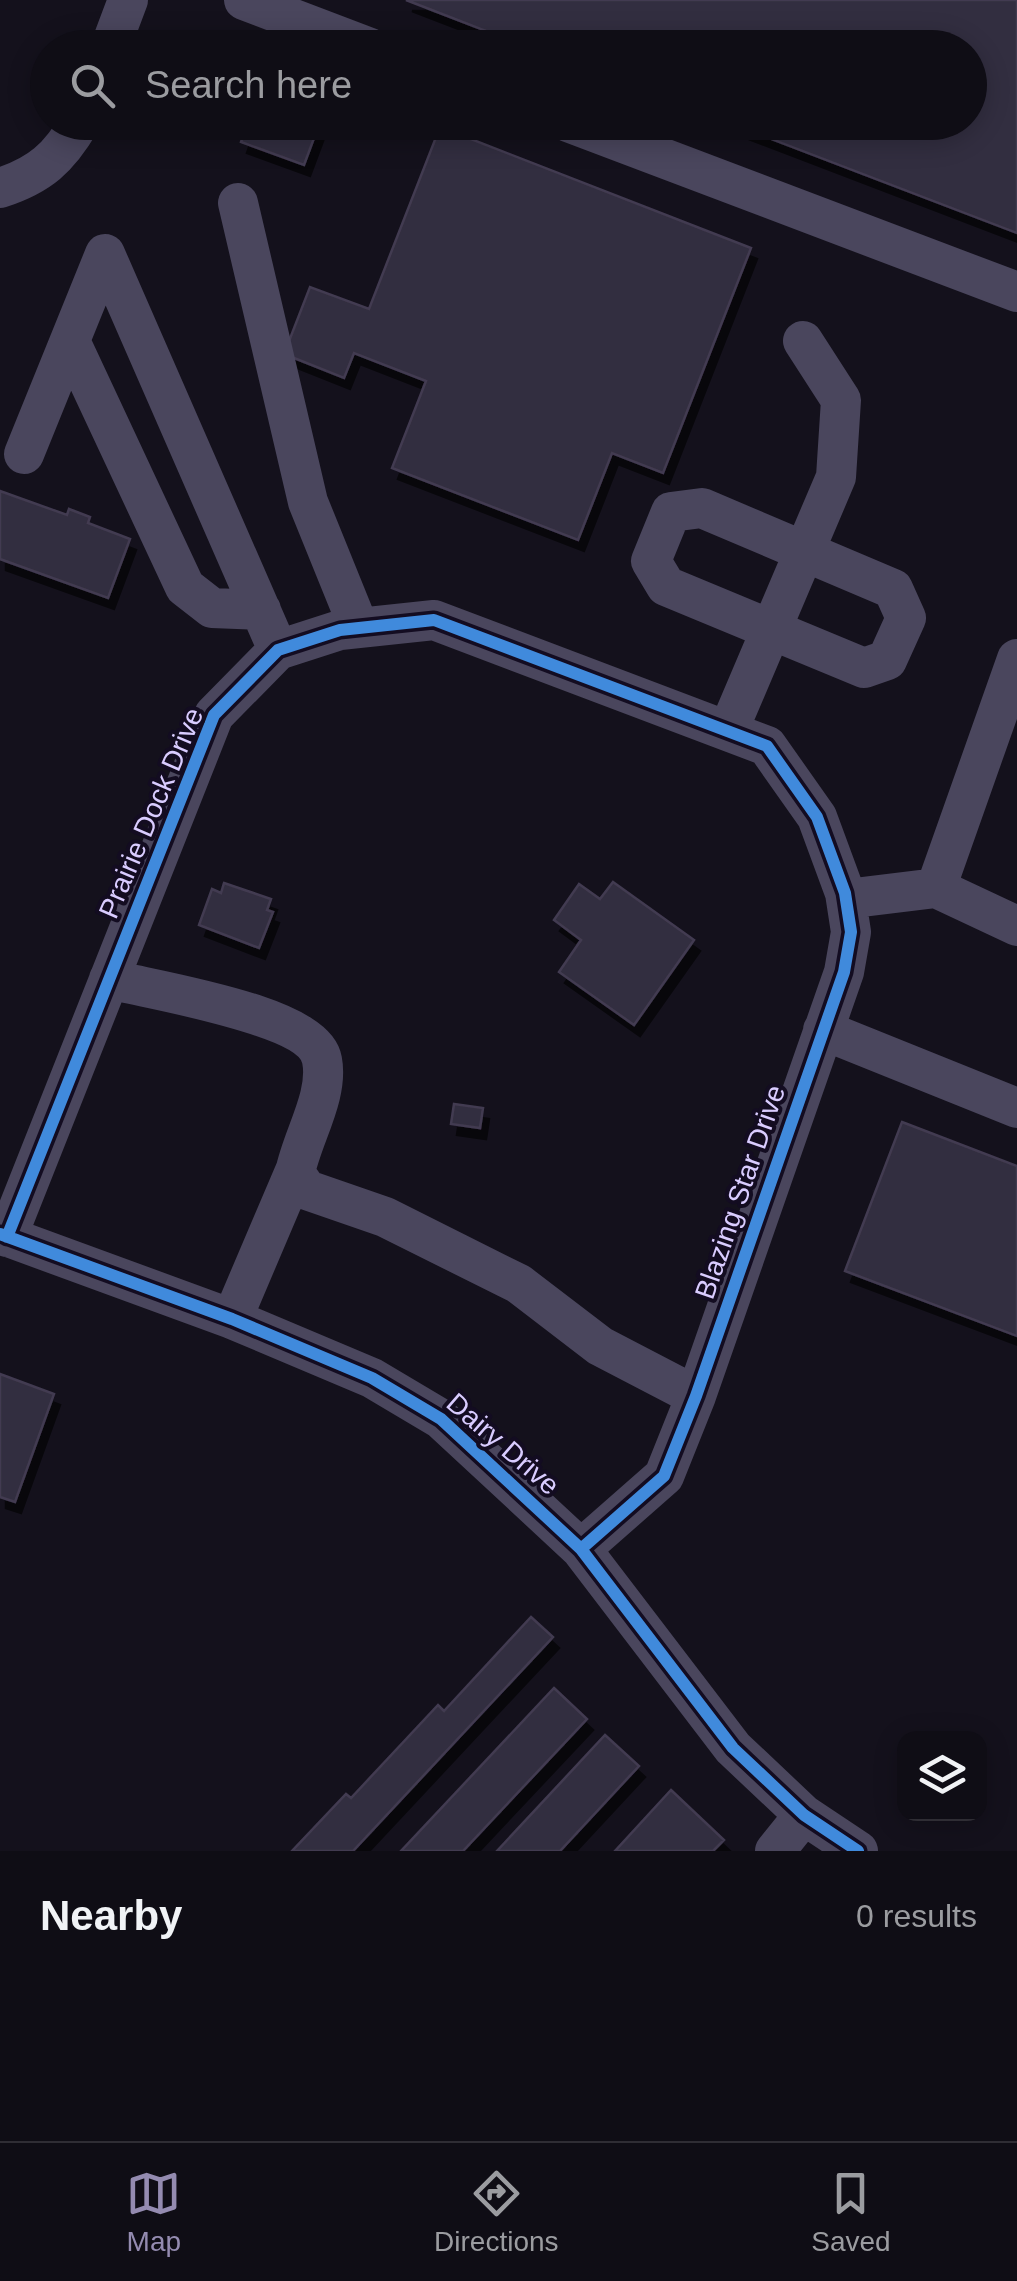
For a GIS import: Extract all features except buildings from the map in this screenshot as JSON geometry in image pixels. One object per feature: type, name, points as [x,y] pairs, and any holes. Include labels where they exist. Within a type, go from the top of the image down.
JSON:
[{"type":"street","points":[[117,30],[128,0]]},
{"type":"street","points":[[255,2],[325,30]]},
{"type":"street","points":[[0,188],[34,177],[62,154],[70,140]]},
{"type":"street","points":[[616,140],[1017,292]]},
{"type":"street","points":[[238,203],[308,502],[359,628]]},
{"type":"street","points":[[24,454],[105,254],[278,650],[359,628],[434,620],[728,731],[836,477],[841,400],[802,341]]},
{"type":"street","points":[[70,341],[184,587],[212,608],[261,610]]},
{"type":"street","points":[[702,508],[893,589],[906,618],[888,660],[864,668],[772,629],[666,586],[651,561],[671,512],[702,508]]},
{"type":"street","name":"Prairie Dock Drive","points":[[4,1236],[214,715],[278,650]]},
{"type":"street","points":[[936,888],[1017,659]]},
{"type":"street","name":"Blazing Star Drive","points":[[581,1548],[664,1476],[696,1396],[844,972],[851,932],[846,899],[817,817],[767,746],[728,731]]},
{"type":"street","points":[[846,899],[936,888],[1017,926]]},
{"type":"street","points":[[109,979],[278,1022],[314,1044],[322,1058],[321,1089],[295,1171],[232,1319]]},
{"type":"street","points":[[823,1030],[1017,1108]]},
{"type":"street","points":[[295,1171],[307,1190],[385,1217],[519,1284],[600,1346],[696,1396]]},
{"type":"street","name":"Dairy Drive","points":[[4,1236],[232,1319],[411,1399],[478,1450],[581,1548],[733,1748],[804,1815],[858,1851]]},
{"type":"street","points":[[775,1851],[804,1815]]},
{"type":"cycle path","points":[[7,1237],[214,715],[278,650],[340,630],[434,620],[767,746],[817,817],[845,893],[851,932],[844,972],[696,1396],[664,1476],[581,1549]]},
{"type":"cycle path","points":[[0,1234],[232,1319],[372,1378],[441,1419],[581,1549],[733,1748],[804,1815],[858,1851]]}]
